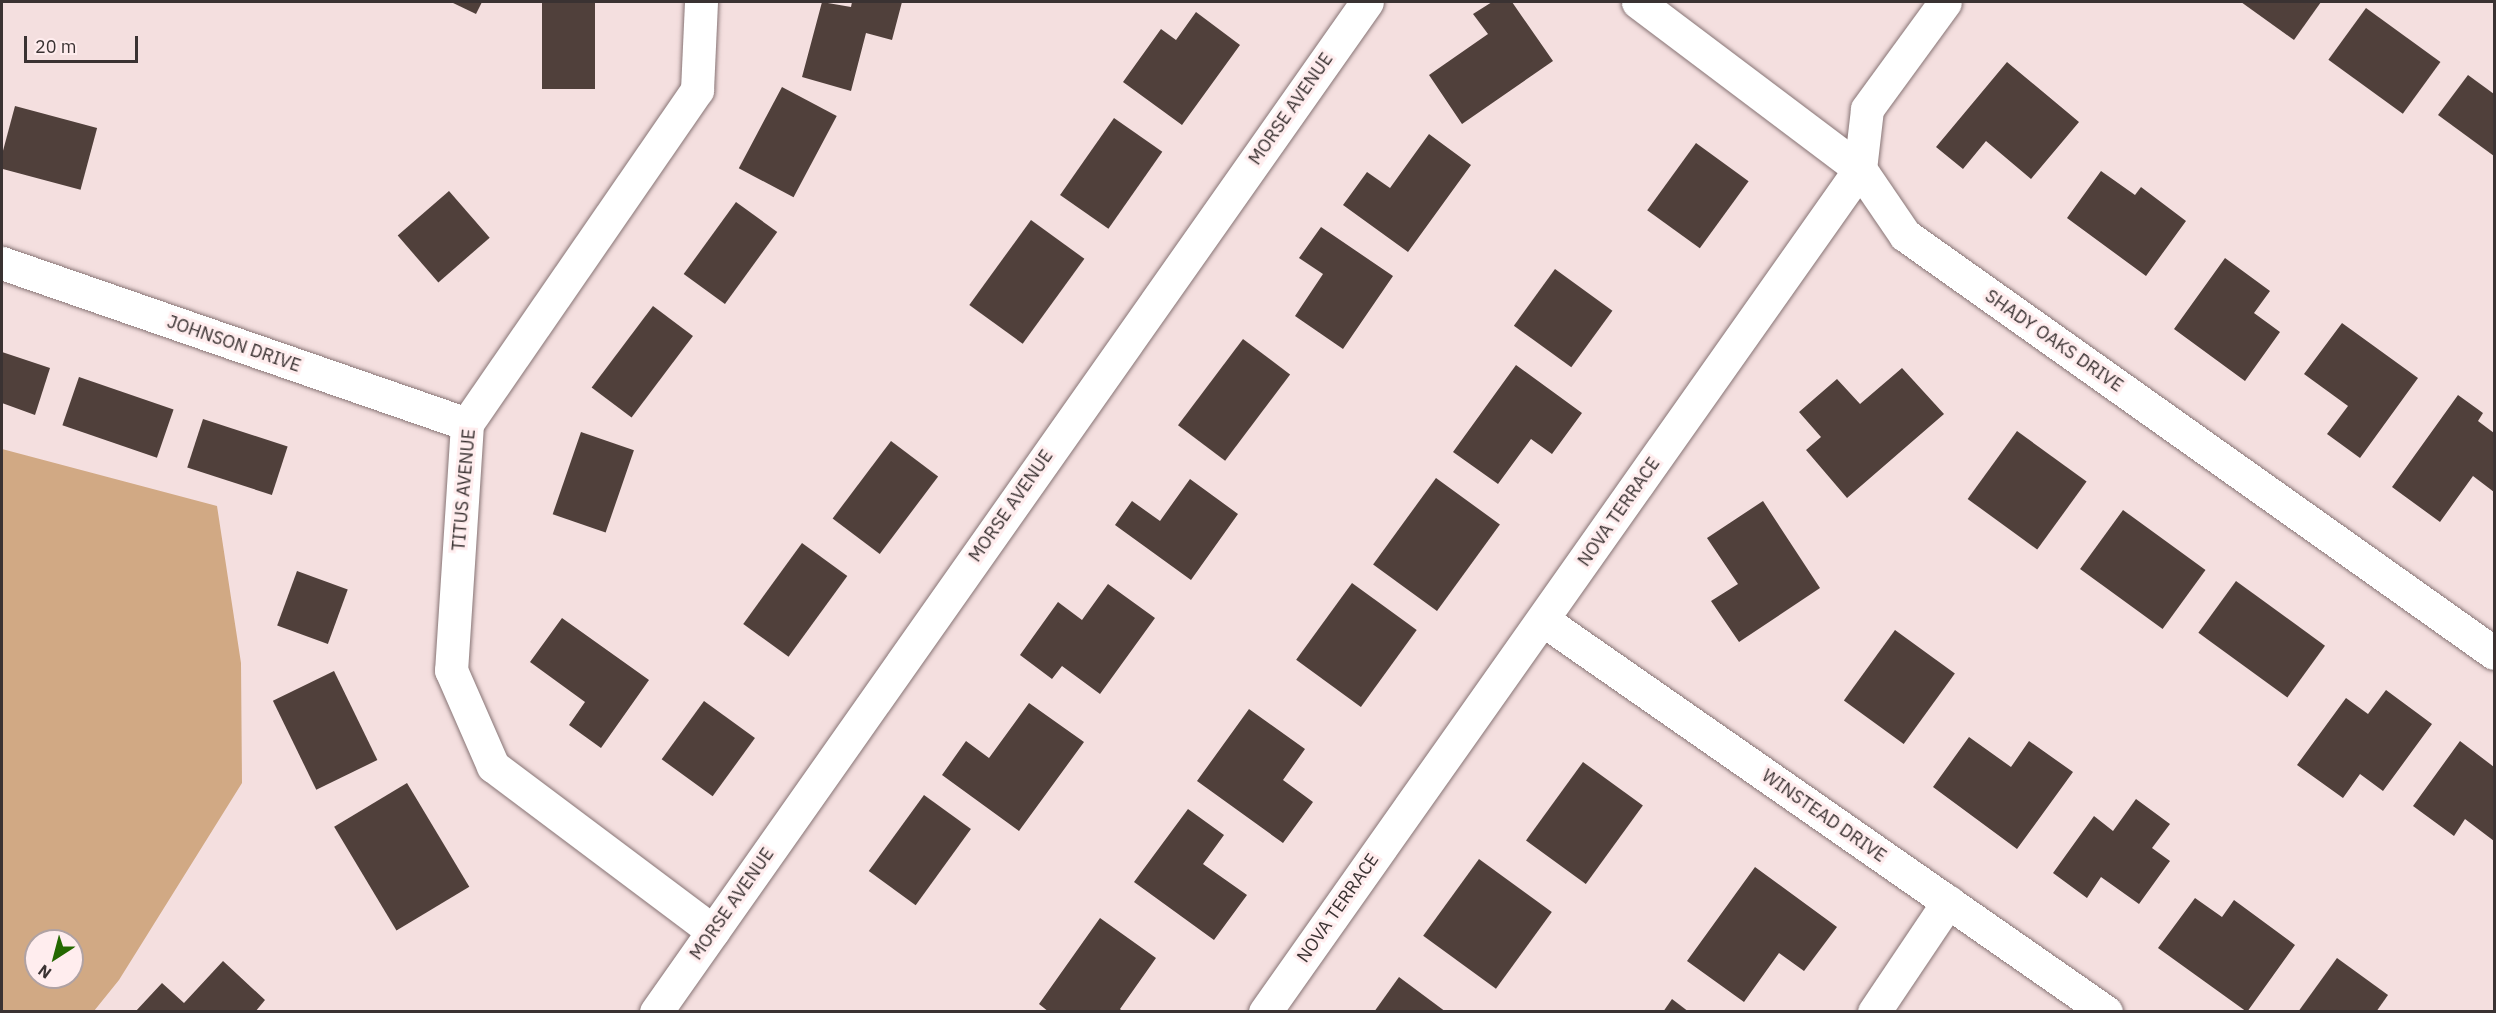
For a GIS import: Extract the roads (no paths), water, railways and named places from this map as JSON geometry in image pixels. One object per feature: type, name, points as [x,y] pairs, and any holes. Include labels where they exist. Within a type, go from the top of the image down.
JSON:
[{"type":"street","name":"TITUS AVENUE","points":[[701,2],[697,90],[467,424],[452,670],[493,766],[713,931]]},
{"type":"street","name":"MORSE AVENUE","points":[[656,1011],[1367,2]]},
{"type":"street","name":"SHADY OAKS DRIVE","points":[[1638,2],[1860,169],[1905,235],[2494,653]]},
{"type":"street","name":"NOVA TERRACE","points":[[1265,1011],[1860,169],[1867,109],[1945,2]]},
{"type":"street","name":"JOHNSON DRIVE","points":[[2,263],[467,424]]},
{"type":"street","name":"WINSTEAD DRIVE","points":[[1543,620],[2106,1011]]},
{"type":"street","points":[[1874,1011],[1948,903]]}]
